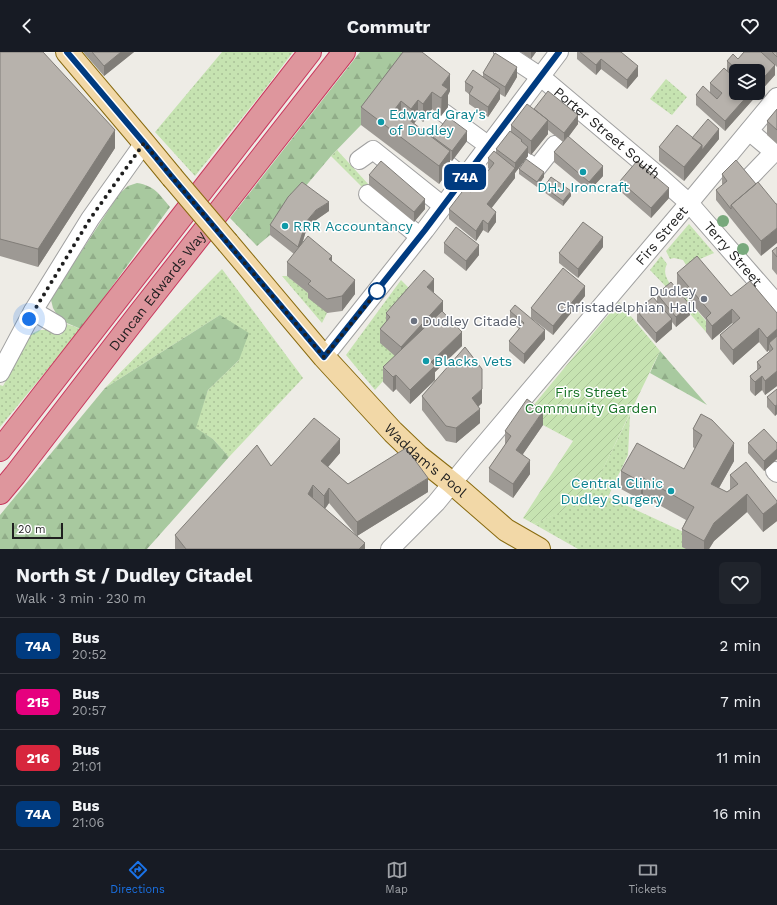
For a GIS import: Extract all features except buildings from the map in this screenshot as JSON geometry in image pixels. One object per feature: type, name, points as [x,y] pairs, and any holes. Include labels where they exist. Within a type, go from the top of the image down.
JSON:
[{"type":"highway","name":"Duncan Edwards Way","points":[[0,450],[310,52]]},
{"type":"highway","name":"Duncan Edwards Way","points":[[0,493],[344,52]]},
{"type":"main road","name":"Waddam's Pool","points":[[67,52],[324,357],[388,426],[418,456],[452,483],[506,530],[539,549]]},
{"type":"street","name":"Porter Street South","points":[[503,52],[541,77],[662,179],[688,203]]},
{"type":"street","points":[[324,357],[464,178],[496,144],[559,52]]},
{"type":"street","name":"Firs Street","points":[[390,549],[436,503],[777,97]]},
{"type":"street","points":[[444,113],[496,144]]},
{"type":"street","points":[[749,131],[774,152],[751,176]]},
{"type":"street","points":[[420,142],[464,178]]},
{"type":"street","points":[[0,373],[33,311],[90,219],[144,143]]},
{"type":"street","points":[[525,161],[536,169],[554,145]]},
{"type":"street","points":[[359,160],[373,150],[443,206]]},
{"type":"street","points":[[368,194],[419,236]]},
{"type":"street","name":"Terry Street","points":[[688,203],[777,304]]},
{"type":"street","points":[[33,311],[57,325]]},
{"type":"green space","points":[[222,52],[293,52],[195,176],[155,132]]},
{"type":"green space","points":[[360,52],[416,52],[361,125],[331,156],[288,207],[270,235],[257,246],[230,218]]},
{"type":"green space","points":[[666,79],[687,97],[672,115],[650,99]]},
{"type":"green space","points":[[337,150],[369,185],[362,187],[331,156]]},
{"type":"green space","points":[[137,183],[152,188],[170,207],[81,329],[62,321],[53,308],[51,300],[56,290],[119,194],[128,186]]},
{"type":"green space","points":[[689,224],[714,253],[686,265],[683,260],[674,258],[670,259],[666,251]]},
{"type":"green space","points":[[661,256],[667,264],[665,274],[673,289],[677,287],[711,327],[706,332],[650,270]]},
{"type":"green space","points":[[222,269],[303,378],[229,457],[213,439],[195,428],[208,390],[239,360],[220,315],[105,388]]},
{"type":"green space","points":[[282,276],[287,276],[311,295],[327,313],[322,323]]},
{"type":"green space","points":[[401,280],[415,294],[401,361],[375,390],[346,355]]},
{"type":"green space","name":"Firs Street Community Garden","points":[[619,302],[660,351],[588,500],[534,524],[523,518],[573,441],[543,425],[527,413]]},
{"type":"green space","points":[[220,315],[249,333],[239,360],[208,390],[196,428],[213,439],[229,457],[147,549],[0,549],[0,515],[105,388]]},
{"type":"green space","points":[[67,324],[81,329],[0,427],[0,385],[3,386],[27,339],[34,332],[43,330],[52,331],[61,335]]},
{"type":"green space","points":[[660,351],[707,405],[650,373]]},
{"type":"green space","points":[[630,414],[628,455],[608,497],[688,534],[686,549],[578,549],[534,524],[588,499]]},
{"type":"bus line","name":"74A","points":[[67,52],[324,357],[425,230],[559,52]]},
{"type":"place","name":"Edward Gray's of Dudley","points":[[381,122]]},
{"type":"place","name":"DHJ Ironcraft","points":[[583,172]]},
{"type":"place","name":"RRR Accountancy","points":[[285,226]]},
{"type":"place","name":"Dudley Christadelphian Hall","points":[[704,299]]},
{"type":"place","name":"Dudley Citadel","points":[[414,321]]},
{"type":"place","name":"Blacks Vets","points":[[426,361]]},
{"type":"place","name":"Central Clinic Dudley Surgery","points":[[671,491]]},
{"type":"route","points":[[29,319],[90,219],[144,143],[324,357],[380,288],[377,291]]}]
